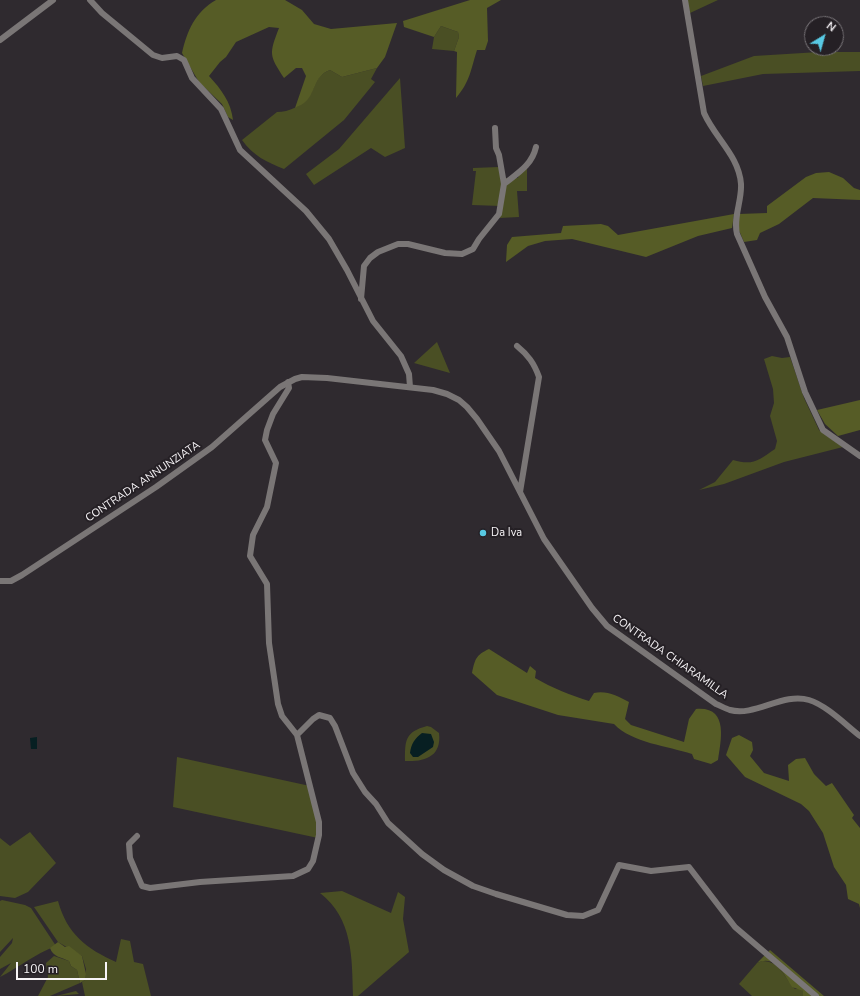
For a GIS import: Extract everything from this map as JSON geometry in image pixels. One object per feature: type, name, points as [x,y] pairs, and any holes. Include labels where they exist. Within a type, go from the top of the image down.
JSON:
[{"type":"street","points":[[0,40],[53,0]]},
{"type":"street","points":[[90,0],[102,13],[153,55],[162,58],[177,56],[184,60],[192,78],[221,109],[240,150],[306,210],[329,239],[376,325],[401,356],[409,374],[410,387]]},
{"type":"street","points":[[685,0],[704,113],[710,125],[734,160],[739,172],[741,185],[735,226],[737,234],[765,297],[787,337],[805,392],[824,430],[860,456]]},
{"type":"street","points":[[361,299],[364,266],[370,258],[378,252],[398,244],[408,244],[445,253],[462,254],[473,250],[479,239],[499,214],[504,184],[496,148],[495,128]]},
{"type":"street","points":[[504,184],[534,158],[536,146]]},
{"type":"street","points":[[517,346],[529,356],[535,365],[539,377],[520,492]]},
{"type":"street","name":"CONTRADA CHIARAMILLA","points":[[295,379],[312,376],[410,387],[447,394],[467,406],[500,451],[544,540],[592,608],[607,626],[716,704],[731,710],[741,711],[790,699],[809,700],[819,705],[860,736]]},
{"type":"street","name":"CONTRADA ANNUNZIATA","points":[[0,581],[12,581],[22,575],[156,487],[212,447],[243,417],[288,382],[295,379]]},
{"type":"street","points":[[136,836],[129,844],[130,858],[142,886],[150,888],[200,882],[293,876],[308,869],[313,861],[320,835],[319,822],[297,735],[282,716],[278,704],[269,643],[267,584],[250,556],[253,535],[267,507],[276,463],[265,440],[267,430],[273,414],[289,388],[288,382]]},
{"type":"street","points":[[297,735],[319,715],[330,718],[335,726],[353,773],[388,823],[422,854],[444,870],[473,886],[496,894],[567,915],[583,916],[598,910],[619,865],[651,870],[689,866],[735,927],[816,996]]},
{"type":"green space","points":[[216,0],[285,0],[302,10],[314,24],[331,29],[397,23],[385,57],[377,68],[342,77],[330,70],[320,76],[308,99],[303,104],[295,108],[306,76],[302,68],[296,68],[284,78],[275,64],[272,49],[279,28],[269,27],[236,42],[226,57],[209,76],[225,96],[232,113],[233,120],[228,117],[222,104],[199,82],[182,53],[186,37],[197,16]]},
{"type":"green space","points":[[470,0],[501,0],[487,8],[488,41],[485,50],[477,50],[467,81],[456,98],[457,52],[454,51],[459,37],[458,32],[441,26],[434,37],[404,27],[403,21]]},
{"type":"green space","points":[[687,0],[718,0],[690,13]]},
{"type":"green space","points":[[441,26],[458,32],[459,37],[454,51],[432,49],[434,37]]},
{"type":"green space","points":[[844,52],[860,52],[860,71],[763,74],[703,86],[701,76],[754,56],[804,53],[804,56],[844,56]]},
{"type":"green space","points":[[377,68],[371,79],[375,82],[344,120],[284,169],[266,161],[246,146],[242,140],[277,112],[291,110],[303,103],[309,96],[319,78],[325,72],[330,70],[342,77]]},
{"type":"green space","points":[[400,78],[405,148],[385,157],[371,148],[314,185],[306,174],[339,149]]},
{"type":"green space","points":[[499,167],[501,178],[518,178],[519,173],[527,168],[527,191],[517,191],[519,217],[499,218],[501,206],[472,205],[476,171],[473,171],[473,168]]},
{"type":"green space","points":[[829,172],[843,178],[854,188],[860,190],[860,200],[813,198],[779,224],[760,233],[757,240],[744,242],[738,228],[739,214],[767,213],[767,206],[806,177],[816,173]]},
{"type":"green space","points":[[734,214],[732,228],[698,236],[646,257],[572,239],[545,241],[528,246],[506,262],[507,245],[512,237],[561,233],[563,226],[601,224],[608,226],[618,235]]},
{"type":"green space","points":[[437,342],[450,373],[414,363]]},
{"type":"green space","points":[[772,356],[782,358],[790,357],[804,398],[819,430],[843,447],[784,462],[724,484],[699,490],[715,482],[733,460],[740,462],[756,461],[775,449],[777,441],[770,416],[774,403],[773,389],[764,359]]},
{"type":"green space","points":[[860,400],[860,430],[838,436],[825,424],[817,410]]},
{"type":"green space","points":[[489,649],[527,673],[530,666],[536,671],[535,678],[575,696],[589,701],[594,693],[603,692],[621,698],[629,702],[625,719],[631,725],[684,742],[689,719],[696,709],[707,710],[714,713],[718,719],[721,734],[718,760],[711,764],[694,759],[692,754],[630,736],[614,724],[558,715],[497,695],[472,673],[477,658],[481,653]]},
{"type":"green space","points":[[427,726],[439,733],[438,748],[435,753],[425,759],[405,761],[406,742],[410,734]]},
{"type":"green space","points":[[739,735],[752,742],[753,750],[750,756],[764,773],[789,781],[788,765],[796,759],[805,758],[814,774],[826,786],[832,783],[854,815],[852,818],[860,828],[860,908],[859,904],[848,899],[846,885],[834,867],[823,833],[809,811],[801,804],[745,777],[726,755],[732,738]]},
{"type":"green space","points":[[177,757],[310,786],[318,825],[318,838],[173,807]]},
{"type":"green space","points":[[30,832],[56,863],[28,892],[15,898],[0,896],[0,838],[10,846]]},
{"type":"green space","points":[[342,891],[391,913],[398,892],[405,897],[403,919],[409,952],[358,996],[353,996],[351,953],[345,927],[331,903],[320,893]]},
{"type":"green space","points":[[2,900],[25,905],[31,908],[56,946],[48,949],[0,977],[11,963],[0,969],[0,957],[12,943],[13,938],[0,952],[0,901]]},
{"type":"green space","points":[[58,901],[67,923],[87,946],[96,952],[116,962],[121,939],[130,941],[134,962],[143,964],[151,996],[85,996],[82,982],[85,980],[86,969],[82,956],[58,942],[34,907]]},
{"type":"green space","points":[[58,942],[65,947],[69,946],[82,956],[86,974],[85,980],[80,983],[77,970],[71,966],[69,961],[55,955],[51,951],[50,948]]},
{"type":"green space","points":[[770,950],[824,996],[803,996],[803,991],[792,987],[779,967],[774,963],[764,961],[757,963]]},
{"type":"green space","points":[[54,956],[69,961],[71,966],[77,970],[80,983],[50,996],[38,996],[48,977],[46,963]]},
{"type":"green space","points":[[762,961],[774,964],[778,967],[795,989],[800,989],[803,991],[803,996],[752,996],[739,984],[757,963]]},
{"type":"green space","points":[[76,991],[79,994],[56,996]]},
{"type":"water","points":[[422,733],[431,734],[434,742],[433,747],[418,757],[413,757],[410,753],[412,744]]},
{"type":"water","points":[[37,737],[37,749],[31,749],[30,738]]},
{"type":"place","name":"Da Iva","points":[[483,533]]}]
